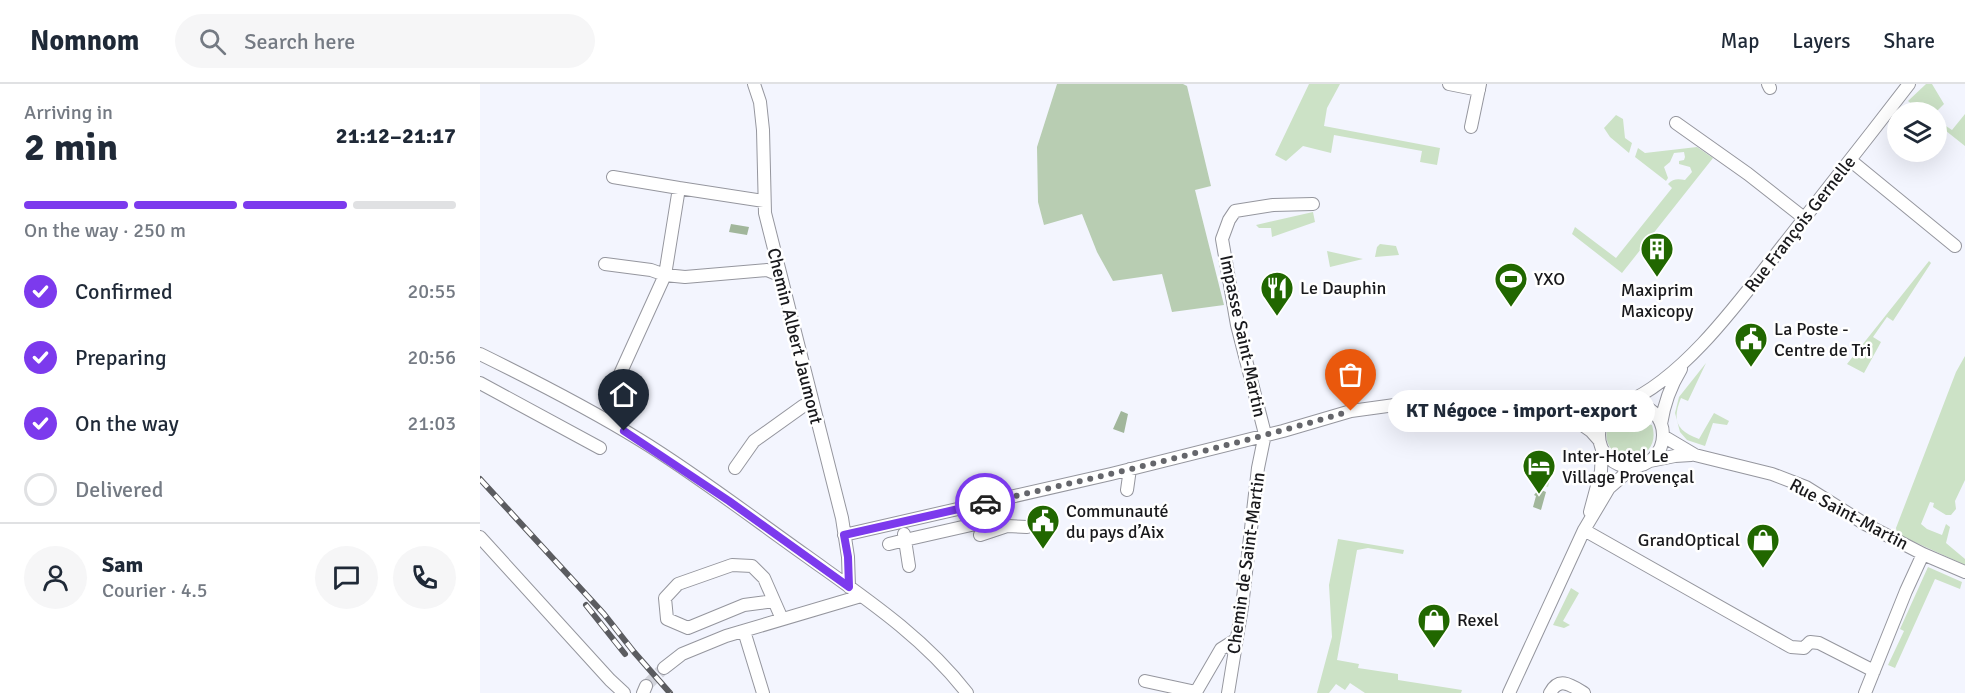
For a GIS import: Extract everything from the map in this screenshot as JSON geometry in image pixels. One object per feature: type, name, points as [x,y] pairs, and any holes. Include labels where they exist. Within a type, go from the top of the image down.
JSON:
[{"type":"street","name":"Chemin Albert Jaumont","points":[[754,84],[760,102],[763,130],[764,201],[767,225],[844,535],[848,557],[849,587]]},
{"type":"street","points":[[1449,84],[1479,87],[1471,127]]},
{"type":"street","name":"Rue François Gernelle","points":[[1686,360],[1746,292],[1909,84]]},
{"type":"street","points":[[1676,123],[1748,174],[1804,218]]},
{"type":"street","points":[[1850,160],[1955,246]]},
{"type":"street","points":[[613,177],[764,201]]},
{"type":"street","points":[[620,374],[665,275],[679,188]]},
{"type":"street","name":"Impasse Saint-Martin","points":[[1265,434],[1237,325],[1222,239],[1228,220],[1235,211],[1273,205],[1313,204]]},
{"type":"street","points":[[605,264],[685,277],[767,270],[779,275]]},
{"type":"street","points":[[480,354],[553,390],[641,441],[885,613],[917,639],[967,693]]},
{"type":"street","points":[[844,535],[1130,469],[1283,431],[1351,411],[1402,404],[1571,417],[1593,415],[1642,396],[1686,360]]},
{"type":"street","points":[[1509,693],[1584,530],[1609,488],[1633,467],[1650,461],[1659,450],[1664,407],[1670,387],[1686,360]]},
{"type":"street","points":[[480,383],[600,448]]},
{"type":"street","points":[[735,468],[754,441],[803,406],[812,403]]},
{"type":"street","points":[[1584,530],[1601,471],[1599,428],[1604,416],[1619,405],[1636,403],[1656,414],[1662,430]]},
{"type":"street","points":[[1571,417],[1591,431],[1610,460],[1621,466],[1633,467]]},
{"type":"street","name":"Rue Saint-Martin","points":[[1662,430],[1695,455]]},
{"type":"street","name":"Chemin de Saint-Martin","points":[[1227,693],[1258,468],[1265,434]]},
{"type":"street","name":"Rue Saint-Martin","points":[[1650,461],[1695,455],[1772,474],[1806,487],[1865,524],[1923,554],[1965,572]]},
{"type":"street","points":[[1127,490],[1130,469]]},
{"type":"street","points":[[901,522],[909,566]]},
{"type":"street","points":[[889,544],[980,529],[1007,526],[1027,527]]},
{"type":"street","points":[[1584,530],[1791,647],[1804,648],[1810,642],[1819,643],[1874,671]]},
{"type":"street","points":[[480,537],[624,693]]},
{"type":"street","points":[[1865,693],[1923,554]]},
{"type":"street","points":[[774,601],[744,605],[688,628],[667,619],[665,598],[678,584],[732,565],[752,566],[764,578],[782,619]]},
{"type":"street","points":[[664,668],[682,654],[744,631],[861,596]]},
{"type":"street","points":[[744,631],[763,693]]},
{"type":"street","points":[[1145,681],[1196,692],[1221,649],[1236,639]]},
{"type":"street","points":[[1550,693],[1553,687],[1563,682],[1584,693]]},
{"type":"shaded area","points":[[1057,84],[1183,84],[1187,86],[1211,186],[1195,190],[1224,305],[1172,312],[1162,274],[1113,281],[1097,252],[1082,214],[1044,225],[1038,202],[1037,147]]},
{"type":"shaded area","points":[[1309,84],[1340,84],[1327,108],[1324,126],[1440,148],[1437,165],[1420,162],[1422,151],[1334,135],[1331,153],[1303,146],[1286,161],[1275,155]]},
{"type":"shaded area","points":[[1926,84],[1932,84],[1943,102],[1909,102]]},
{"type":"shaded area","points":[[1965,114],[1965,146],[1947,132],[1947,127],[1952,130]]},
{"type":"shaded area","points":[[1616,115],[1623,119],[1625,138],[1632,143],[1629,153],[1610,137],[1604,128]]},
{"type":"shaded area","points":[[1697,147],[1713,158],[1622,273],[1572,234],[1575,227],[1616,258],[1672,188],[1668,184],[1678,179],[1685,180],[1692,172],[1690,167],[1679,164],[1679,161],[1684,160],[1684,152],[1674,153],[1670,162],[1664,167],[1668,178],[1666,181],[1635,157],[1638,148],[1645,153]]},
{"type":"shaded area","points":[[1313,212],[1315,222],[1272,237],[1271,228],[1259,228],[1256,225]]},
{"type":"shaded area","points":[[731,224],[749,227],[747,235],[729,232]]},
{"type":"shaded area","points":[[1380,244],[1396,246],[1399,255],[1375,257]]},
{"type":"shaded area","points":[[1327,251],[1363,259],[1330,267]]},
{"type":"shaded area","points":[[1929,261],[1931,263],[1893,321],[1887,317],[1873,337],[1881,342],[1864,373],[1847,364]]},
{"type":"shaded area","points":[[1965,356],[1965,480],[1955,501],[1956,509],[1951,515],[1946,515],[1933,507],[1934,503],[1930,502],[1921,524],[1942,535],[1946,524],[1950,527],[1946,543],[1965,559],[1965,565],[1897,534],[1896,528],[1956,372]]},
{"type":"shaded area","points":[[1706,363],[1688,401],[1681,398],[1677,413],[1678,424],[1681,428],[1699,439],[1714,413],[1729,421],[1727,425],[1713,423],[1705,446],[1687,440],[1680,432],[1675,413],[1679,397]]},
{"type":"shaded area","points":[[1121,411],[1128,414],[1124,433],[1113,429]]},
{"type":"shaded area","points":[[1626,411],[1639,413],[1643,421],[1652,425],[1654,437],[1648,450],[1634,459],[1615,453],[1607,439],[1610,423],[1616,416]]},
{"type":"shaded area","points":[[1536,465],[1548,468],[1551,475],[1548,487],[1538,484],[1533,474]]},
{"type":"shaded area","points":[[1539,489],[1546,492],[1541,510],[1533,507],[1536,496],[1534,495]]},
{"type":"shaded area","points":[[1338,539],[1404,550],[1403,554],[1368,548],[1357,550],[1337,660],[1359,664],[1358,668],[1398,674],[1398,680],[1462,690],[1461,693],[1365,693],[1350,683],[1345,690],[1336,684],[1329,693],[1317,693],[1332,637],[1329,585]]},
{"type":"shaded area","points":[[1928,567],[1962,582],[1960,589],[1935,579],[1895,668],[1888,665],[1904,631],[1900,629]]},
{"type":"shaded area","points":[[1571,588],[1579,593],[1563,621],[1570,625],[1564,628],[1553,625]]},
{"type":"tunnel","points":[[646,686],[664,668]]},
{"type":"railway","points":[[480,479],[604,614],[670,693]]},
{"type":"railway","points":[[586,605],[625,654]]},
{"type":"way so far","points":[[985,503],[1283,431],[1351,411]]},
{"type":"place","name":"Maxiprim Maxicopy","points":[[1657,278]]},
{"type":"place","name":"YXO","points":[[1511,308]]},
{"type":"place","name":"Le Dauphin","points":[[1277,317]]},
{"type":"place","name":"La Poste - Centre de Tri","points":[[1751,368]]},
{"type":"place","name":"KT Négoce - import-export","points":[[1351,411]]},
{"type":"place","name":"Inter-Hotel Le Village Provençal","points":[[1539,495]]},
{"type":"place","name":"Communauté du pays d’Aix","points":[[1043,550]]},
{"type":"place","name":"GrandOptical","points":[[1763,569]]},
{"type":"place","name":"Rexel","points":[[1434,649]]},
{"type":"route","points":[[624,431],[729,501],[849,587],[848,557],[844,535],[985,503]]}]
